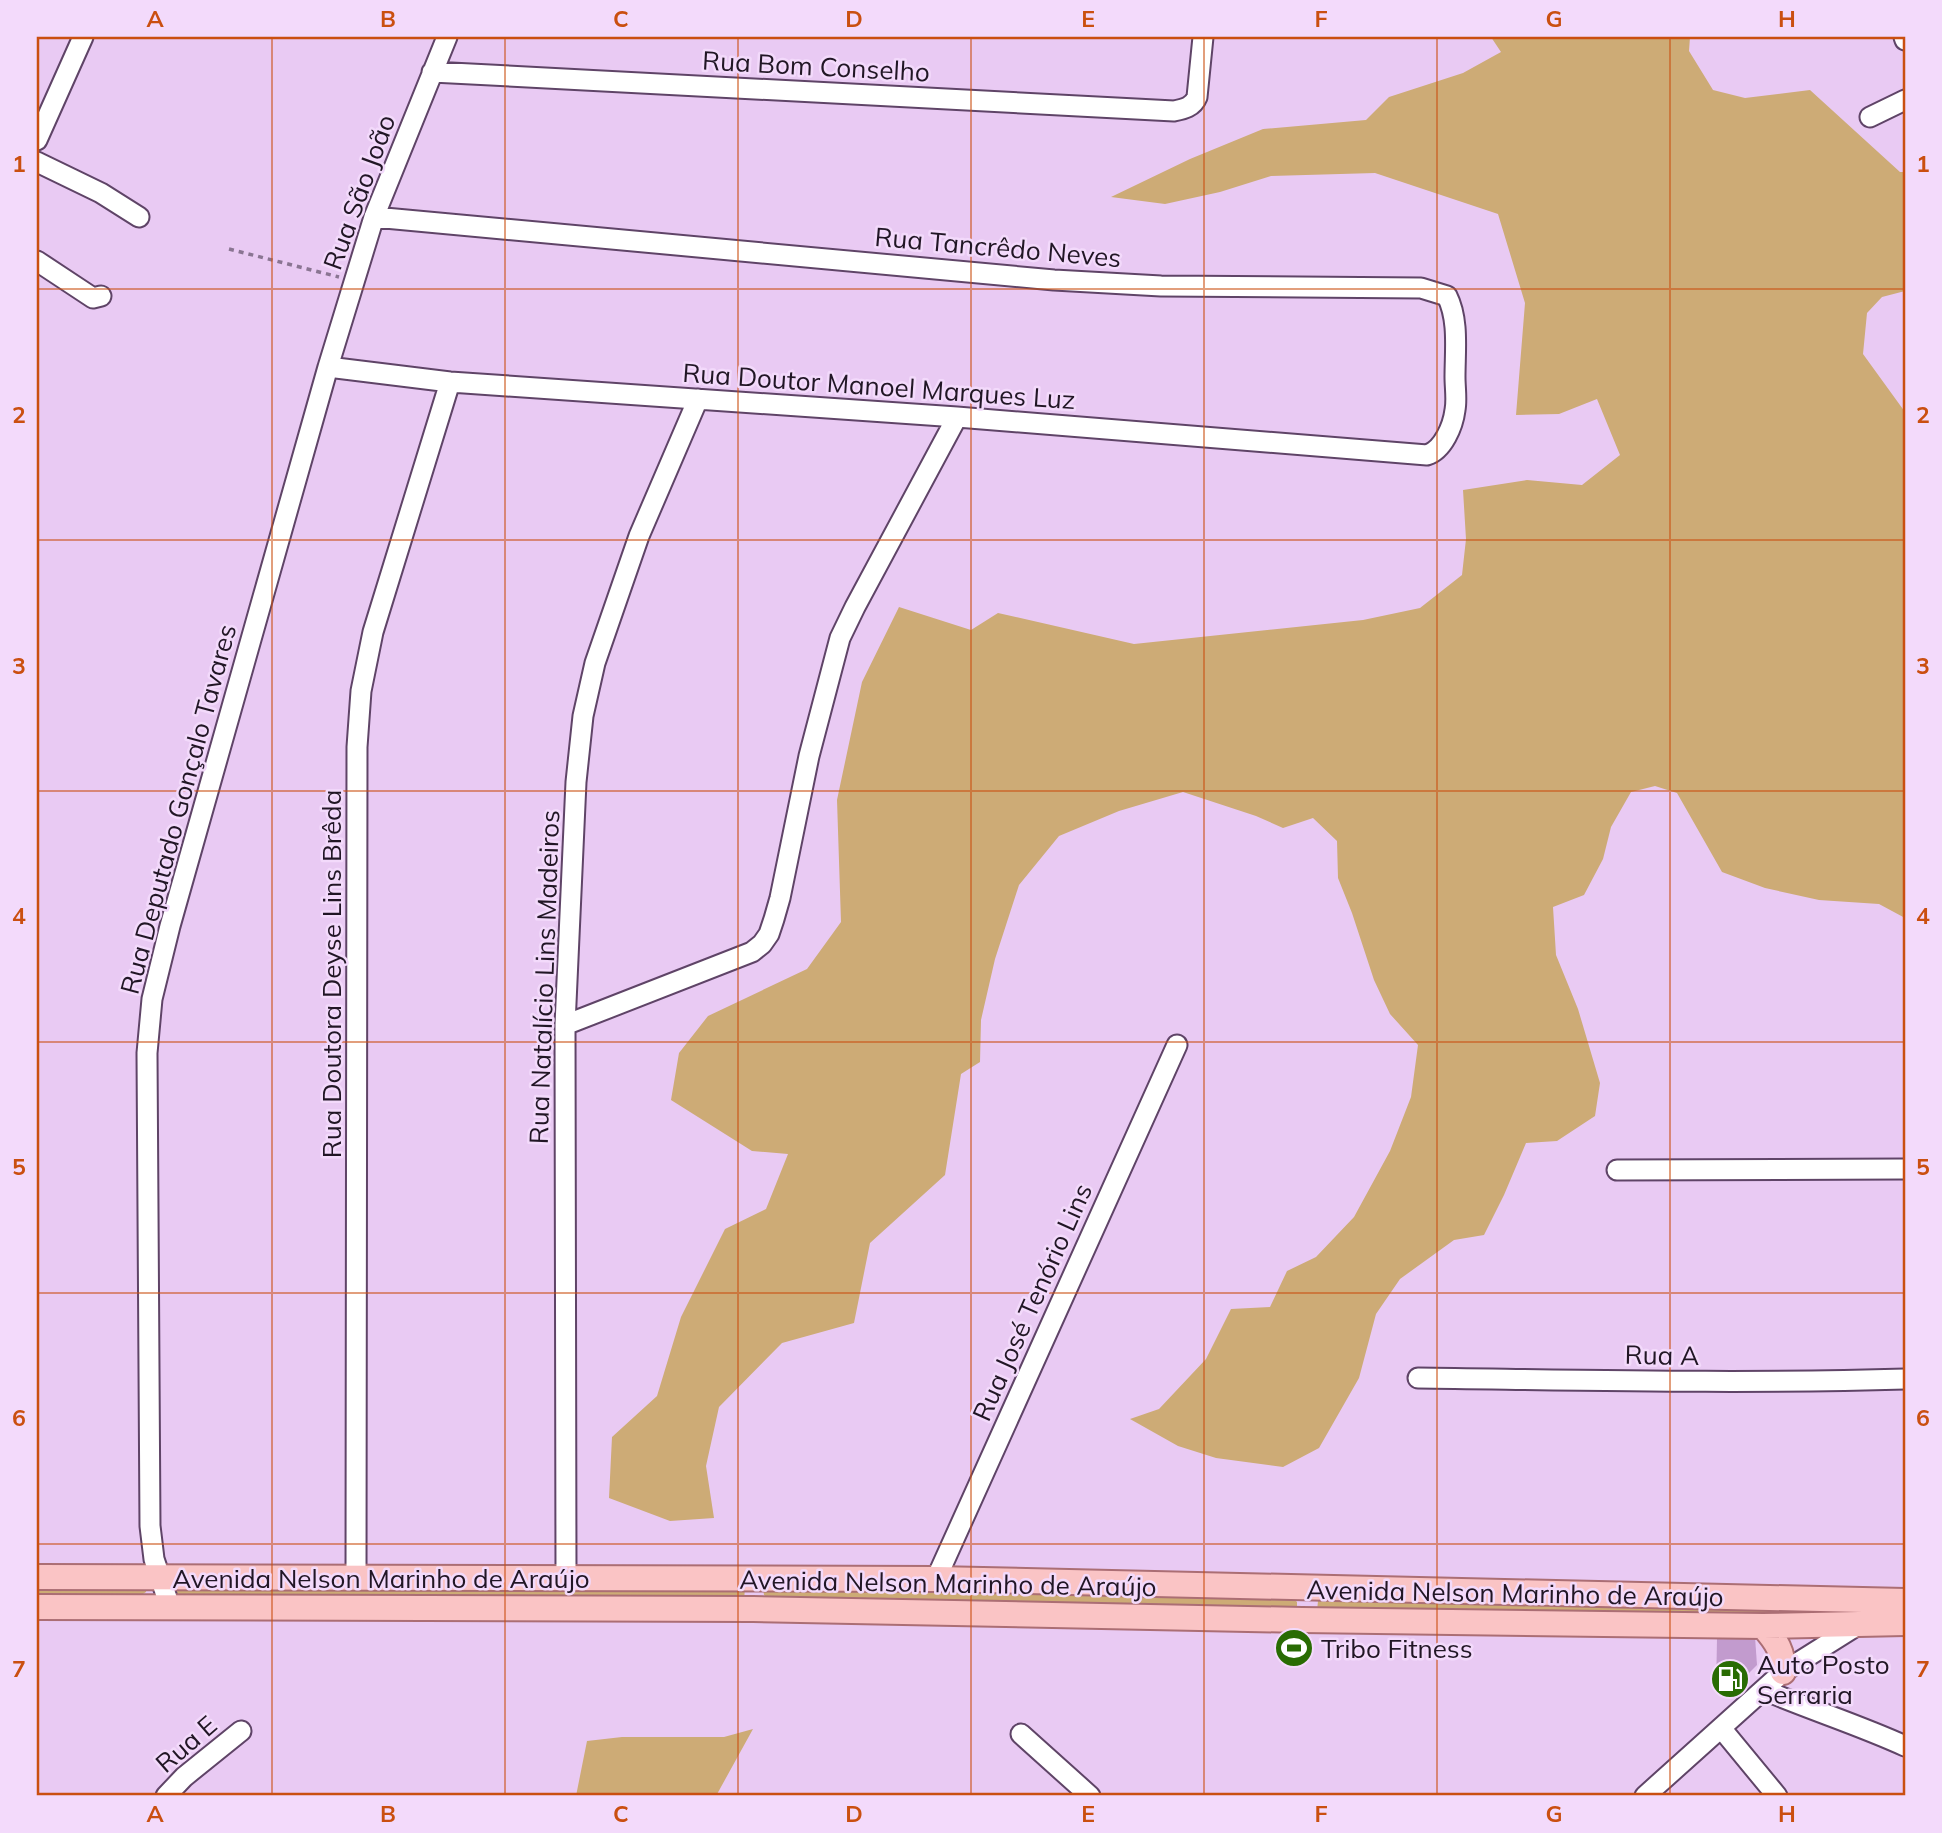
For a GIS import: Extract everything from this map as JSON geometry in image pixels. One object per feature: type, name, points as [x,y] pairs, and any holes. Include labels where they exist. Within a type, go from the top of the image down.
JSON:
[{"type":"main road","name":"Avenida Nelson Marinho de Araújo","points":[[37,1577],[936,1579],[1905,1601]]},
{"type":"main road","points":[[753,1609],[755,1578]]},
{"type":"main road","points":[[1302,1620],[1309,1607],[1307,1588]]},
{"type":"main road","name":"Avenida Nelson Marinho de Araújo","points":[[37,1607],[753,1609],[1763,1626],[1905,1623]]},
{"type":"main road","points":[[1763,1626],[1779,1648],[1783,1658],[1783,1672]]},
{"type":"street","points":[[37,140],[83,37]]},
{"type":"street","name":"Rua São João","points":[[328,367],[374,216],[447,37]]},
{"type":"street","name":"Rua Bom Conselho","points":[[432,72],[1174,111],[1195,102],[1203,37]]},
{"type":"street","points":[[1870,117],[1905,100]]},
{"type":"street","points":[[37,162],[101,193],[139,217]]},
{"type":"street","name":"Rua Tancrêdo Neves","points":[[374,216],[1054,280],[1161,286],[1434,290],[1447,296],[1455,325],[1455,411],[1442,444],[1435,453],[1427,455]]},
{"type":"street","points":[[37,261],[93,298],[101,296]]},
{"type":"street","name":"Rua Doutor Manoel Marques Luz","points":[[328,367],[450,382],[957,417],[1427,455]]},
{"type":"street","name":"Rua Deputado Gonçalo Tavares","points":[[170,1607],[154,1559],[150,1512],[147,1053],[152,999],[170,926],[328,367]]},
{"type":"street","name":"Rua Doutora Deyse Lins Brêda","points":[[356,1578],[357,747],[360,705],[373,632],[450,382]]},
{"type":"street","name":"Rua Natalício Lins Madeiros","points":[[566,1577],[565,1025],[576,782],[583,716],[595,663],[639,536],[698,399]]},
{"type":"street","points":[[565,1025],[752,952],[769,934],[780,898],[810,756],[840,638],[957,417]]},
{"type":"street","name":"Rua José Tenório Lins","points":[[936,1579],[1177,1045]]},
{"type":"street","points":[[1617,1170],[1905,1169]]},
{"type":"street","name":"Rua A","points":[[1418,1378],[1669,1382],[1905,1379]]},
{"type":"street","points":[[1645,1796],[1783,1672],[1858,1624],[1905,1607]]},
{"type":"street","points":[[1764,1690],[1905,1746]]},
{"type":"street","points":[[1721,1728],[1777,1796]]},
{"type":"street","points":[[1872,1731],[1905,1730]]},
{"type":"street","name":"Rua E","points":[[166,1796],[184,1777],[241,1731]]},
{"type":"street","points":[[1021,1734],[1090,1796]]},
{"type":"path","points":[[229,248],[354,281]]},
{"type":"shaded area","points":[[1491,37],[1690,37],[1689,51],[1713,90],[1745,98],[1810,90],[1900,172],[1905,172],[1905,291],[1882,297],[1867,313],[1863,354],[1905,412],[1905,918],[1879,904],[1819,900],[1765,888],[1722,872],[1677,793],[1655,786],[1631,792],[1611,827],[1603,859],[1584,895],[1553,907],[1556,955],[1578,1009],[1600,1083],[1595,1116],[1557,1141],[1526,1143],[1484,1235],[1454,1240],[1400,1279],[1376,1314],[1359,1378],[1319,1448],[1283,1467],[1216,1458],[1178,1446],[1130,1419],[1159,1409],[1206,1359],[1231,1309],[1270,1307],[1287,1271],[1316,1257],[1354,1217],[1390,1151],[1411,1097],[1418,1045],[1390,1014],[1374,980],[1338,878],[1337,841],[1313,818],[1283,828],[1256,816],[1183,792],[1119,811],[1059,836],[1019,885],[995,959],[981,1020],[980,1062],[961,1074],[945,1175],[870,1243],[854,1323],[782,1343],[719,1407],[706,1466],[714,1518],[670,1521],[609,1498],[612,1437],[657,1396],[681,1317],[725,1229],[766,1209],[788,1154],[752,1151],[671,1100],[679,1053],[708,1016],[807,969],[841,922],[837,800],[862,682],[899,607],[971,630],[998,613],[1134,644],[1363,620],[1420,608],[1462,575],[1466,539],[1463,490],[1527,480],[1582,485],[1620,455],[1597,399],[1559,414],[1516,415],[1525,303],[1498,214],[1375,173],[1271,176],[1220,192],[1165,204],[1111,197],[1190,159],[1263,129],[1366,120],[1389,97],[1463,73],[1501,52]]},
{"type":"shaded area","points":[[37,1581],[147,1584],[146,1592],[138,1597],[37,1597]]},
{"type":"shaded area","points":[[175,1586],[745,1589],[744,1599],[178,1599],[173,1593]]},
{"type":"shaded area","points":[[763,1588],[1292,1597],[1297,1602],[1297,1609],[771,1600],[764,1595]]},
{"type":"shaded area","points":[[1324,1598],[1820,1606],[1820,1620],[1317,1611],[1318,1601]]},
{"type":"shaded area","points":[[753,1729],[716,1796],[576,1796],[587,1741],[622,1737],[724,1737]]},
{"type":"building","name":"Auto Posto Serraria","points":[[1755,1637],[1757,1665],[1724,1698],[1716,1692],[1717,1639]]},
{"type":"place","name":"Tribo Fitness","points":[[1294,1648]]},
{"type":"place","name":"Auto Posto Serraria","points":[[1730,1679]]}]
